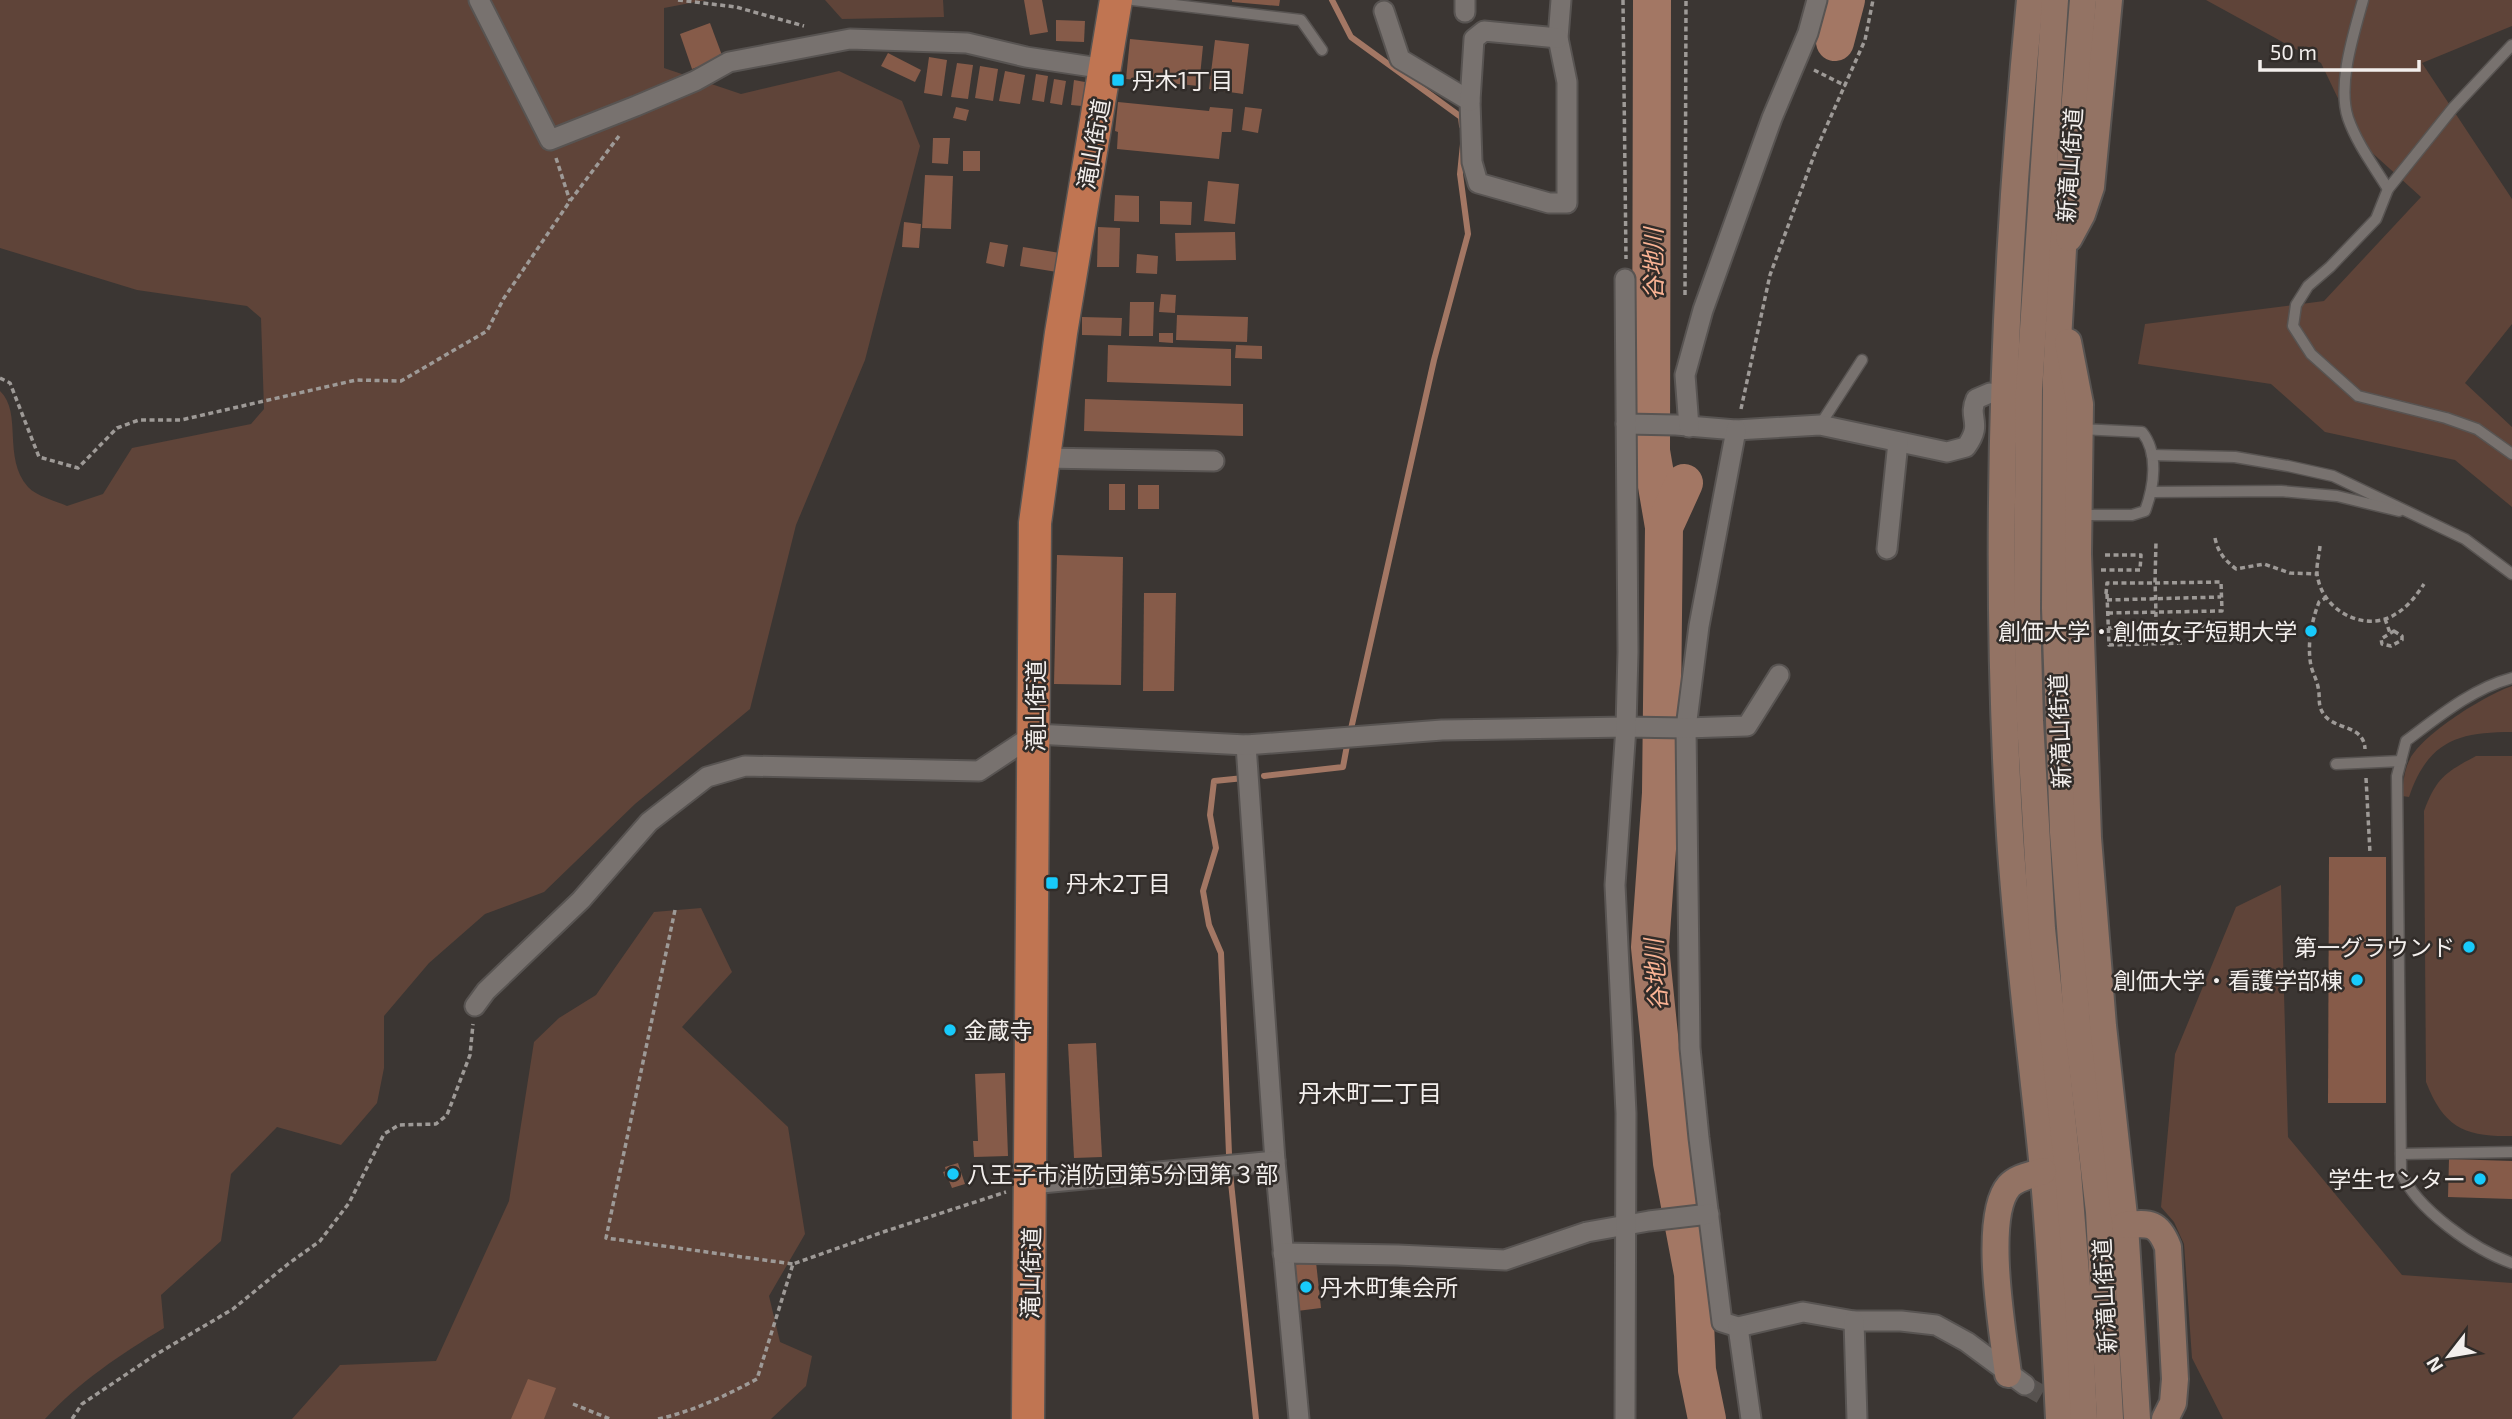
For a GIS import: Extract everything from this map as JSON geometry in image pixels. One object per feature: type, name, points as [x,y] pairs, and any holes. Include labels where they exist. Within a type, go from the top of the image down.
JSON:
[{"type":"highway","name":"滝山街道","points":[[1028,1419],[1035,523],[1061,332],[1116,0]]},
{"type":"main road","points":[[2030,0],[2013,197],[2001,464],[2005,732],[2023,986],[2043,1171],[2059,1419]]},
{"type":"main road","name":"新滝山街道","points":[[2054,0],[2029,390],[2027,610],[2040,902],[2068,1173],[2084,1419]]},
{"type":"main road","name":"新滝山街道","points":[[2083,0],[2063,249],[2056,379],[2055,608],[2063,832],[2077,1021],[2099,1212],[2110,1419]]},
{"type":"main road","points":[[2063,249],[2082,214],[2091,187],[2109,0]]},
{"type":"main road","points":[[2061,306],[2080,404],[2078,515],[2088,838],[2103,1026],[2125,1225],[2137,1419]]},
{"type":"main road","points":[[2017,1380],[1999,1304],[1996,1226],[1998,1208],[2003,1194],[2011,1184],[2043,1171]]},
{"type":"main road","points":[[2125,1225],[2145,1224],[2156,1227],[2168,1247],[2175,1379],[2173,1403],[2165,1419]]},
{"type":"street","points":[[479,0],[550,140],[695,81],[729,62],[850,39],[967,43],[1026,57],[1105,69]]},
{"type":"street","points":[[1558,38],[1484,31],[1474,39],[1470,101],[1472,162],[1478,183],[1549,203],[1567,203],[1567,82],[1558,38],[1561,0]]},
{"type":"street","points":[[1683,426],[1685,375],[1703,310],[1772,118],[1798,61],[1817,0]]},
{"type":"street","points":[[1384,11],[1400,59],[1470,101]]},
{"type":"street","points":[[1625,279],[1630,424],[1628,611],[1631,727],[1615,886],[1626,1113],[1625,1419]]},
{"type":"street","points":[[1630,424],[1736,430],[1820,425],[1947,452],[1966,447],[1975,435],[1976,423],[1972,408],[1976,399],[1990,393],[2004,396]]},
{"type":"street","points":[[1736,430],[1699,626],[1683,728],[1690,1048],[1702,1215],[1722,1322],[1738,1327],[1803,1312],[1854,1321],[1901,1321],[1936,1325],[1966,1342],[2017,1380]]},
{"type":"street","points":[[1886,549],[1898,442]]},
{"type":"street","points":[[1044,458],[1214,461]]},
{"type":"street","points":[[475,1006],[486,991],[581,901],[649,822],[707,777],[745,766],[979,771],[1035,734],[1246,745],[1442,730],[1747,726],[1779,675]]},
{"type":"street","points":[[1246,745],[1275,1161],[1299,1419]]},
{"type":"street","points":[[1031,1184],[1275,1161]]},
{"type":"street","points":[[1283,1253],[1505,1260],[1587,1232],[1702,1215]]},
{"type":"street","points":[[1854,1321],[1857,1419]]},
{"type":"street","points":[[1738,1327],[1751,1419]]},
{"type":"lane","points":[[1133,0],[1301,20],[1322,50]]},
{"type":"lane","points":[[2363,0],[2347,55],[2347,115],[2358,140],[2388,189]]},
{"type":"lane","points":[[2512,45],[2453,108],[2388,189],[2376,219],[2308,286],[2296,305],[2293,326],[2311,354],[2358,396],[2446,418],[2477,429],[2512,454]]},
{"type":"lane","points":[[1820,425],[1862,360]]},
{"type":"lane","points":[[2078,515],[2132,515],[2145,511],[2152,492],[2150,443],[2142,432],[2080,429]]},
{"type":"lane","points":[[2152,455],[2235,457],[2333,476],[2424,517],[2465,539],[2512,574]]},
{"type":"lane","points":[[2152,492],[2281,491],[2337,496],[2424,517]]},
{"type":"lane","points":[[2512,678],[2498,681],[2468,698],[2406,741],[2397,776],[2402,1172],[2406,1183],[2434,1214],[2482,1249],[2512,1263]]},
{"type":"lane","points":[[2336,764],[2401,761]]},
{"type":"lane","points":[[2401,1154],[2512,1152]]},
{"type":"path","points":[[678,0],[736,7],[812,29]]},
{"type":"path","points":[[1623,0],[1625,279]]},
{"type":"path","points":[[1685,305],[1686,0]]},
{"type":"path","points":[[1736,430],[1770,275],[1816,150],[1865,40],[1873,0]]},
{"type":"path","points":[[1798,61],[1846,86]]},
{"type":"path","points":[[0,377],[10,383],[39,457],[78,468],[117,428],[139,420],[181,420],[356,380],[401,381],[487,331],[504,298],[570,201],[612,147],[636,106]]},
{"type":"path","points":[[550,140],[570,201]]},
{"type":"path","points":[[2215,538],[2218,550],[2236,569],[2264,564],[2290,573],[2317,574]]},
{"type":"path","points":[[2156,541],[2156,644]]},
{"type":"path","points":[[2320,546],[2317,574],[2327,597],[2338,611],[2349,617],[2364,621],[2385,619],[2404,608],[2424,584]]},
{"type":"path","points":[[2090,555],[2141,555],[2140,570],[2099,570]]},
{"type":"path","points":[[2108,613],[2222,611],[2221,582],[2107,583],[2109,645],[2183,643]]},
{"type":"path","points":[[2099,594],[2107,594]]},
{"type":"path","points":[[2107,600],[2221,597]]},
{"type":"path","points":[[2327,597],[2319,602],[2310,630],[2311,665],[2318,684],[2317,701],[2332,722],[2357,732],[2362,737],[2366,763],[2370,852]]},
{"type":"path","points":[[2385,619],[2390,632]]},
{"type":"path","points":[[2108,628],[2216,626]]},
{"type":"path","points":[[2390,632],[2399,632],[2402,640],[2385,647],[2380,642],[2381,639],[2390,632]]},
{"type":"path","points":[[675,910],[606,1238],[793,1264],[1031,1184]]},
{"type":"path","points":[[72,1419],[82,1404],[98,1392],[233,1309],[320,1241],[349,1203],[384,1134],[399,1125],[436,1124],[447,1115],[470,1055],[475,1006]]},
{"type":"path","points":[[657,1419],[721,1399],[757,1379],[793,1264]]},
{"type":"path","points":[[573,1404],[610,1419]]},
{"type":"shaded area","points":[[0,0],[706,0],[664,8],[664,68],[741,94],[839,71],[902,101],[920,146],[865,360],[796,525],[750,709],[635,804],[544,892],[485,914],[429,963],[384,1016],[384,1068],[377,1103],[341,1145],[277,1127],[231,1174],[221,1241],[161,1295],[164,1328],[101,1369],[45,1419],[0,1419],[0,391],[7,400],[10,411],[20,475],[28,487],[41,496],[67,506],[103,494],[132,448],[251,424],[264,409],[261,318],[247,306],[137,290],[0,248]]},
{"type":"shaded area","points":[[825,0],[943,0],[944,17],[842,19]]},
{"type":"shaded area","points":[[2206,0],[2512,0],[2512,26],[2422,63],[2512,199],[2512,324],[2465,383],[2512,427],[2512,507],[2455,460],[2325,432],[2271,384],[2138,364],[2145,324],[2324,301],[2421,197],[2358,140],[2321,63]]},
{"type":"shaded area","points":[[2512,686],[2512,732],[2476,734],[2447,744],[2426,763],[2409,797],[2402,796],[2408,763],[2428,738],[2471,706]]},
{"type":"shaded area","name":"第一グラウンド","points":[[2476,756],[2512,756],[2512,1136],[2481,1134],[2458,1127],[2440,1110],[2426,1082],[2424,811],[2443,777]]},
{"type":"shaded area","points":[[2281,885],[2288,1137],[2402,1275],[2512,1283],[2512,1419],[2223,1419],[2192,1358],[2184,1244],[2174,1222],[2161,1207],[2175,1054],[2236,907]]},
{"type":"shaded area","points":[[701,908],[732,972],[682,1027],[788,1127],[805,1234],[769,1296],[780,1342],[812,1356],[806,1386],[771,1419],[292,1419],[340,1365],[436,1361],[509,1201],[534,1042],[559,1018],[596,995],[654,912]]},
{"type":"building","points":[[1024,0],[1042,0],[1048,32],[1030,35]]},
{"type":"building","points":[[1232,0],[1280,0],[1279,6]]},
{"type":"building","points":[[1056,20],[1085,21],[1084,42],[1056,41]]},
{"type":"building","points":[[710,23],[723,58],[692,69],[680,34]]},
{"type":"building","points":[[1130,39],[1203,46],[1199,86],[1126,79]]},
{"type":"building","points":[[1215,40],[1249,44],[1243,94],[1209,89]]},
{"type":"building","points":[[888,53],[921,70],[915,82],[881,66]]},
{"type":"building","points":[[929,57],[947,60],[942,96],[924,93]]},
{"type":"building","points":[[957,63],[973,65],[968,99],[951,97]]},
{"type":"building","points":[[980,66],[998,69],[993,101],[975,98]]},
{"type":"building","points":[[1005,71],[1025,75],[1020,104],[999,101]]},
{"type":"building","points":[[1036,74],[1048,76],[1044,102],[1032,100]]},
{"type":"building","points":[[1054,79],[1066,81],[1062,105],[1050,103]]},
{"type":"building","points":[[1074,80],[1085,82],[1082,106],[1071,105]]},
{"type":"building","points":[[1118,102],[1209,111],[1210,107],[1233,109],[1231,132],[1222,132],[1219,159],[1117,149],[1118,132],[1115,131]]},
{"type":"building","points":[[956,107],[969,110],[966,121],[953,118]]},
{"type":"building","points":[[1245,107],[1262,109],[1258,133],[1242,130]]},
{"type":"building","points":[[933,138],[950,138],[948,164],[932,163]]},
{"type":"building","points":[[963,151],[980,151],[980,171],[963,171]]},
{"type":"building","points":[[925,175],[953,176],[951,229],[922,228]]},
{"type":"building","points":[[1208,181],[1239,184],[1235,224],[1204,221]]},
{"type":"building","points":[[1115,195],[1139,196],[1139,222],[1114,221]]},
{"type":"building","points":[[1160,201],[1192,202],[1191,225],[1160,224]]},
{"type":"building","points":[[904,222],[921,224],[919,248],[902,247]]},
{"type":"building","points":[[1098,227],[1120,228],[1119,267],[1097,267]]},
{"type":"building","points":[[1235,232],[1236,260],[1176,261],[1175,233]]},
{"type":"building","points":[[990,242],[1008,245],[1004,267],[986,263]]},
{"type":"building","points":[[1023,247],[1060,253],[1057,272],[1020,266]]},
{"type":"building","points":[[1137,254],[1158,256],[1157,274],[1136,273]]},
{"type":"building","points":[[1161,294],[1176,295],[1175,313],[1159,312]]},
{"type":"building","points":[[1130,302],[1154,302],[1153,336],[1129,336]]},
{"type":"building","points":[[1177,315],[1248,317],[1247,342],[1176,340]]},
{"type":"building","points":[[1082,317],[1122,318],[1121,336],[1082,335]]},
{"type":"building","points":[[1159,333],[1173,333],[1173,343],[1159,342]]},
{"type":"building","points":[[1108,345],[1231,349],[1231,386],[1107,382]]},
{"type":"building","points":[[1236,345],[1262,346],[1262,359],[1235,358]]},
{"type":"building","points":[[1085,399],[1243,404],[1243,436],[1084,431]]},
{"type":"building","points":[[1109,484],[1125,484],[1125,510],[1109,510]]},
{"type":"building","points":[[1138,485],[1159,485],[1159,509],[1138,509]]},
{"type":"building","points":[[1057,555],[1123,557],[1121,685],[1054,684]]},
{"type":"building","points":[[1144,593],[1176,593],[1174,691],[1143,691]]},
{"type":"building","name":"創価大学・看護学部棟","points":[[2329,857],[2386,857],[2386,1103],[2328,1103]]},
{"type":"building","points":[[1096,1043],[1102,1157],[1074,1158],[1068,1044]]},
{"type":"building","points":[[1005,1073],[1008,1156],[974,1157],[973,1141],[978,1141],[975,1074]]},
{"type":"building","name":"学生センター","points":[[2449,1159],[2512,1161],[2512,1199],[2448,1197]]},
{"type":"building","name":"八王子市消防団第5分団第３部","points":[[958,1163],[965,1184],[952,1188],[943,1172],[946,1171],[945,1167]]},
{"type":"building","name":"丹木町集会所","points":[[1316,1262],[1321,1308],[1297,1311],[1292,1265]]},
{"type":"building","points":[[528,1379],[556,1388],[544,1419],[511,1419]]},
{"type":"waterway","points":[[1332,0],[1351,37],[1461,117],[1462,126]]},
{"type":"waterway","name":"谷地川","points":[[1652,0],[1651,451],[1664,527]]},
{"type":"waterway","name":"谷地川","points":[[1835,42],[1846,0]]},
{"type":"waterway","points":[[1351,729],[1434,360],[1468,234],[1460,174],[1463,144]]},
{"type":"waterway","name":"谷地川","points":[[1684,483],[1664,527],[1661,793],[1650,947],[1672,1163],[1693,1274],[1697,1370],[1707,1419]]},
{"type":"waterway","points":[[1264,776],[1343,767],[1348,740]]},
{"type":"waterway","points":[[1229,1154],[1221,953],[1209,925],[1203,891],[1216,848],[1210,815],[1214,781],[1244,778]]},
{"type":"waterway","points":[[1230,1173],[1256,1419]]},
{"type":"tunnel","points":[[2025,1385],[2065,1408]]},
{"type":"place","name":"丹木1丁目","points":[[1118,80]]},
{"type":"place","name":"創価大学・創価女子短期大学","points":[[2311,631]]},
{"type":"place","name":"丹木2丁目","points":[[1052,883]]},
{"type":"place","name":"第一グラウンド","points":[[2469,947]]},
{"type":"place","name":"創価大学・看護学部棟","points":[[2357,980]]},
{"type":"place","name":"金蔵寺","points":[[950,1030]]},
{"type":"place","name":"八王子市消防団第5分団第３部","points":[[953,1174]]},
{"type":"place","name":"学生センター","points":[[2480,1179]]},
{"type":"place","name":"丹木町集会所","points":[[1306,1287]]},
{"type":"district","name":"丹木町二丁目","points":[[1370,1092]]}]
